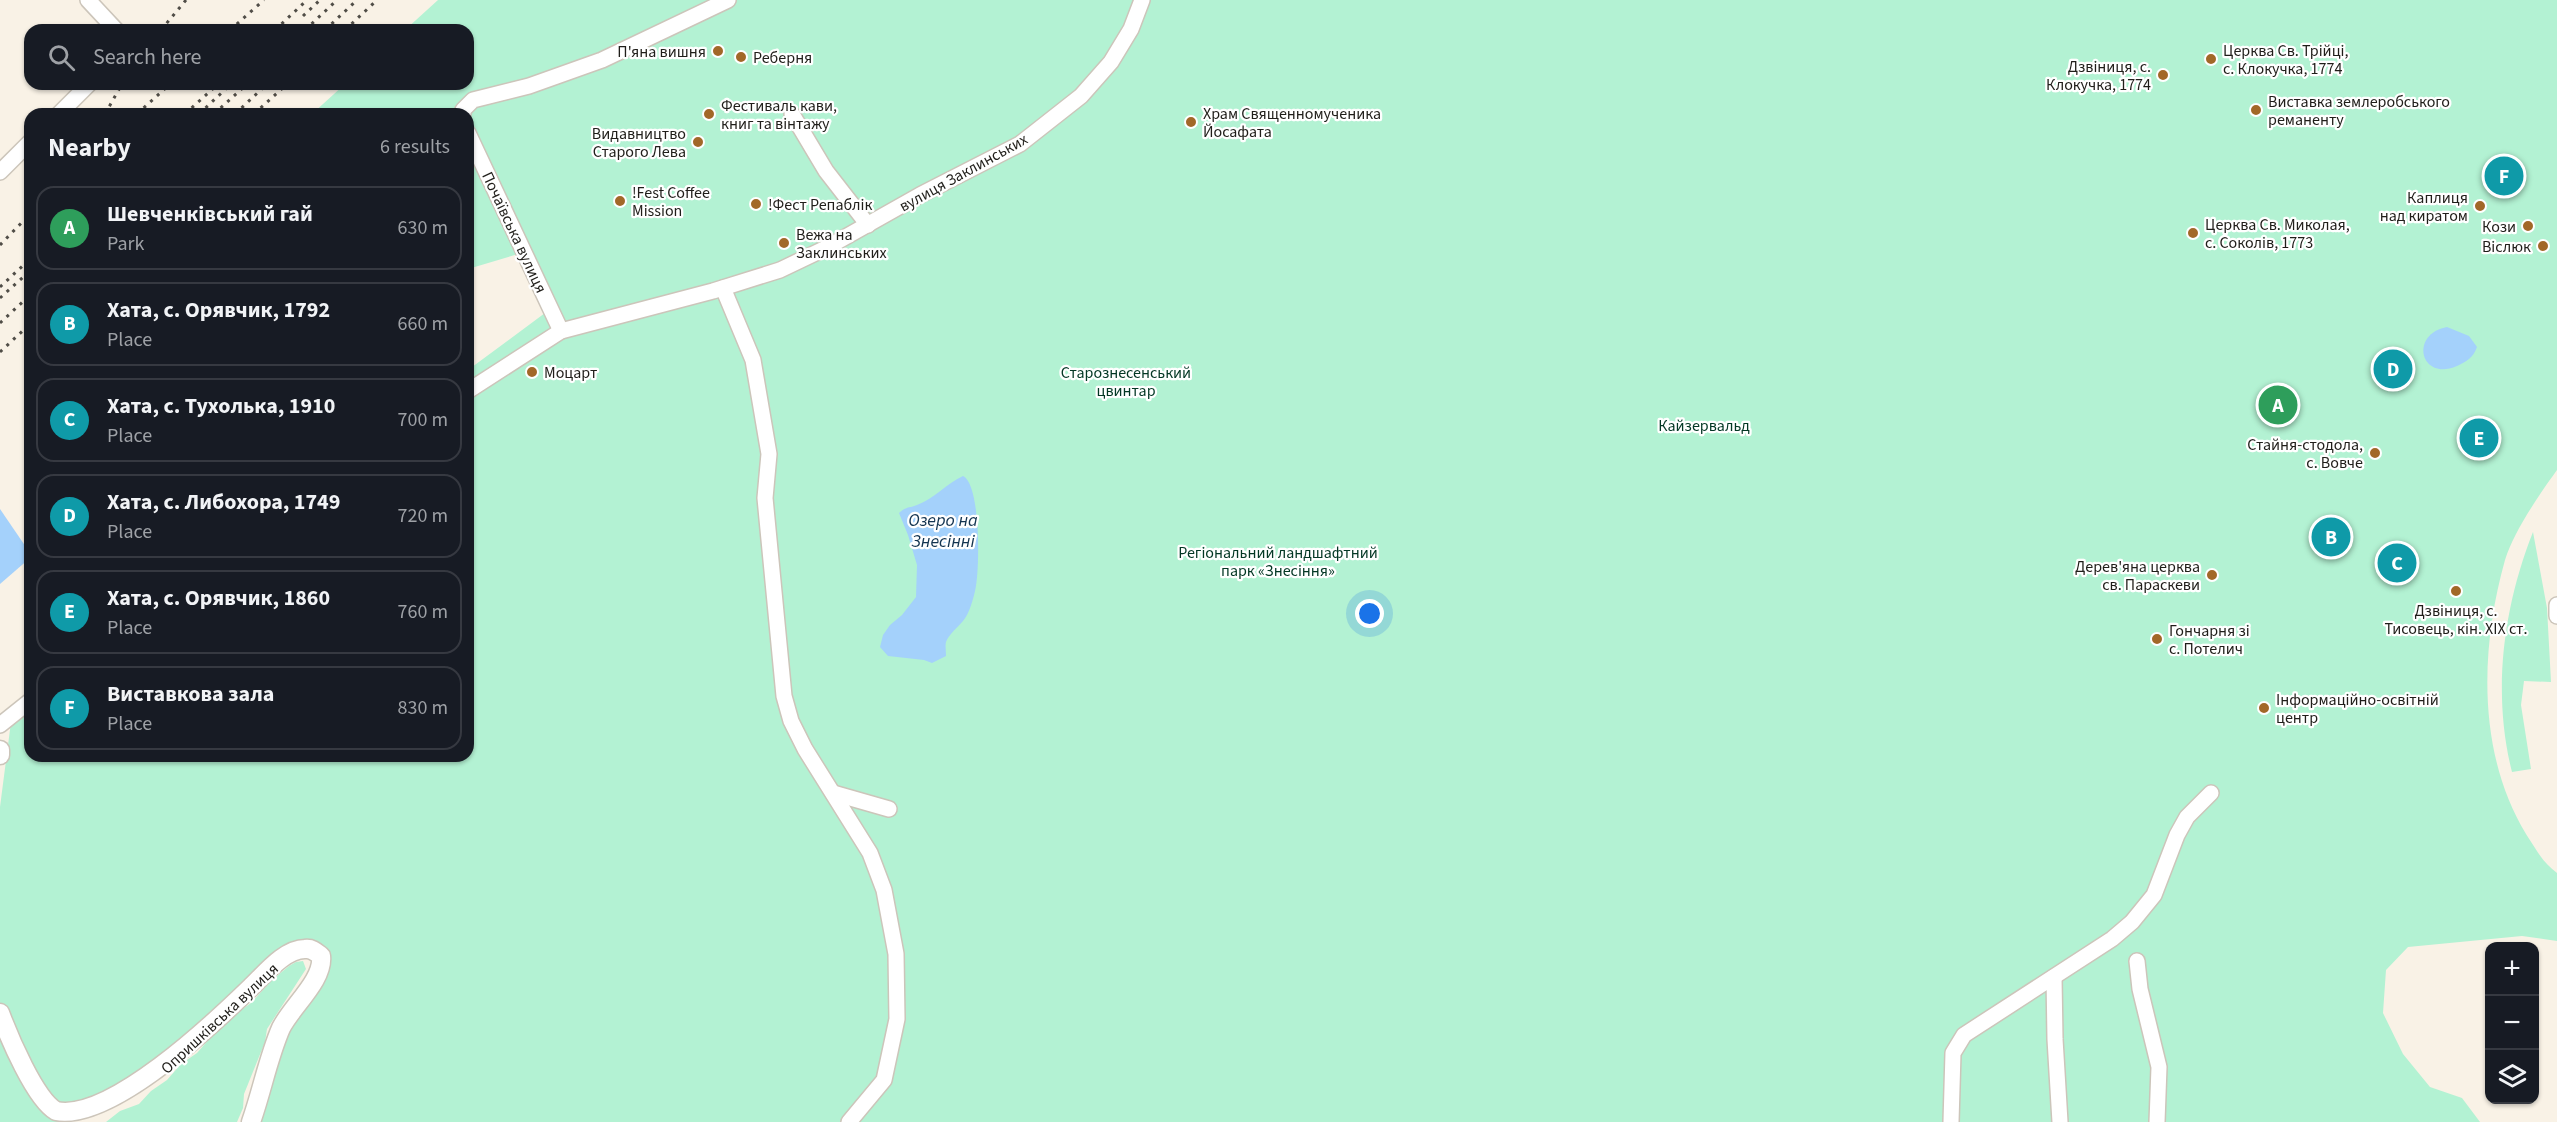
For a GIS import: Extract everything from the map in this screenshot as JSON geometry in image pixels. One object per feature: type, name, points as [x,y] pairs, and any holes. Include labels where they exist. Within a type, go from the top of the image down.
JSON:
[{"type":"main road","points":[[0,750],[0,755]]},
{"type":"main road","name":"Опришківська вулиця","points":[[0,1013],[8,1036],[48,1104],[70,1117],[86,1116],[114,1107],[158,1076],[271,968],[292,952],[303,949],[314,951],[321,956],[322,966],[315,981],[297,1002],[282,1028],[251,1122]]},
{"type":"street","points":[[88,0],[110,24]]},
{"type":"street","points":[[466,108],[473,100],[529,86],[602,60],[728,0]]},
{"type":"street","name":"вулиця Заклинських","points":[[474,387],[561,331],[723,288],[780,270],[1020,144],[1081,96],[1111,62],[1131,29],[1142,0]]},
{"type":"street","points":[[65,108],[83,90]]},
{"type":"street","points":[[792,114],[826,171],[868,225]]},
{"type":"street","name":"Почаївська вулиця","points":[[474,146],[561,331]]},
{"type":"street","points":[[0,172],[24,148]]},
{"type":"street","points":[[723,288],[753,360],[768,454],[765,498],[784,696],[791,721],[804,748],[874,862],[884,890],[896,954],[897,1019],[884,1080],[849,1122]]},
{"type":"street","points":[[0,725],[24,706]]},
{"type":"street","points":[[833,793],[889,809]]},
{"type":"street","points":[[1951,1122],[1953,1053],[1964,1035],[2112,939],[2132,922],[2154,895],[2177,835],[2187,817],[2211,793]]},
{"type":"street","points":[[2136,962],[2140,989],[2159,1067],[2157,1122]]},
{"type":"street","points":[[2054,977],[2060,1122]]},
{"type":"green space","name":"Регіональний ландшафтний парк «Знесіння»","points":[[438,0],[2557,0],[2557,470],[2521,525],[2505,560],[2491,629],[2488,700],[2491,735],[2510,803],[2543,860],[2557,873],[2557,941],[2522,936],[2408,947],[2386,970],[2383,1013],[2403,1054],[2430,1087],[2462,1098],[2480,1122],[256,1122],[283,1036],[324,975],[307,945],[178,1053],[79,1114],[47,1098],[3,1014],[0,1003],[0,807],[11,722],[24,711],[24,762],[474,762],[474,366],[545,313],[518,254],[474,267],[474,108],[319,108],[338,90],[474,90],[474,24],[412,24]]},
{"type":"green space","points":[[2533,532],[2547,608],[2551,682],[2524,681],[2521,705],[2531,769],[2512,772],[2503,712],[2504,651],[2514,590]]},
{"type":"green space","points":[[303,961],[306,969],[267,1029],[265,1042],[244,1094],[243,1108],[237,1122],[106,1122],[120,1111],[139,1104],[151,1091],[167,1080],[181,1064],[197,1053],[237,1013],[251,1003],[272,980],[289,966]]},
{"type":"green space","points":[[0,1032],[53,1116],[65,1122],[0,1122]]},
{"type":"water","points":[[2447,327],[2469,336],[2477,347],[2469,359],[2457,366],[2444,369],[2434,368],[2424,355],[2424,347],[2427,338],[2435,331]]},
{"type":"water","name":"Озеро на Знесінні","points":[[963,476],[969,482],[973,495],[978,529],[977,581],[969,611],[947,639],[946,656],[932,663],[888,656],[880,647],[883,635],[916,597],[917,565],[899,513],[929,499]]},
{"type":"water","points":[[0,509],[24,544],[24,563],[0,584]]},
{"type":"railway","points":[[166,24],[186,0]]},
{"type":"railway","points":[[237,24],[264,0]]},
{"type":"railway","points":[[281,24],[307,0]]},
{"type":"railway","points":[[303,16],[320,0]]},
{"type":"railway","points":[[311,24],[337,0]]},
{"type":"railway","points":[[331,24],[357,0]]},
{"type":"railway","points":[[351,24],[377,0]]},
{"type":"railway","points":[[108,108],[119,90]]},
{"type":"railway","points":[[144,108],[163,90]]},
{"type":"railway","points":[[192,108],[211,90]]},
{"type":"railway","points":[[205,108],[225,90]]},
{"type":"railway","points":[[221,108],[240,90]]},
{"type":"railway","points":[[241,108],[261,90]]},
{"type":"railway","points":[[261,108],[280,90]]},
{"type":"railway","points":[[0,245],[24,220]]},
{"type":"railway","points":[[0,287],[24,265]]},
{"type":"railway","points":[[0,298],[24,276]]},
{"type":"railway","points":[[0,323],[24,301]]},
{"type":"railway","points":[[0,352],[24,330]]},
{"type":"place","name":"П'яна вишня","points":[[718,51]]},
{"type":"place","name":"Реберня","points":[[741,57]]},
{"type":"place","name":"Церква Св. Трійці, с. Клокучка, 1774","points":[[2211,59]]},
{"type":"place","name":"Дзвіниця, с. Клокучка, 1774","points":[[2163,75]]},
{"type":"place","name":"Виставка землеробського реманенту","points":[[2256,110]]},
{"type":"place","name":"Фестиваль кави, книг та вінтажу","points":[[709,114]]},
{"type":"place","name":"Храм Священномученика Йосафата","points":[[1191,122]]},
{"type":"place","name":"Видавництво Старого Лева","points":[[698,142]]},
{"type":"place","name":"Виставкова зала","points":[[2504,176]]},
{"type":"place","name":"!Fest Coffee Mission","points":[[620,201]]},
{"type":"place","name":"!Фест Репаблік","points":[[756,204]]},
{"type":"place","name":"Каплиця над киратом","points":[[2480,206]]},
{"type":"place","name":"Кози","points":[[2528,226]]},
{"type":"place","name":"Церква Св. Миколая, с. Соколів, 1773","points":[[2193,233]]},
{"type":"place","name":"Вежа на Заклинських","points":[[784,243]]},
{"type":"place","name":"Віслюк","points":[[2543,246]]},
{"type":"place","name":"Хата, с. Либохора, 1749","points":[[2393,369]]},
{"type":"place","name":"Моцарт","points":[[532,372]]},
{"type":"place","name":"Шевченківський гай","points":[[2278,405]]},
{"type":"place","name":"Хата, с. Орявчик, 1860","points":[[2479,438]]},
{"type":"place","name":"Стайня-стодола, с. Вовче","points":[[2375,453]]},
{"type":"place","name":"Хата, с. Орявчик, 1792","points":[[2331,537]]},
{"type":"place","name":"Хата, с. Тухолька, 1910","points":[[2397,563]]},
{"type":"place","name":"Дерев'яна церква св. Параскеви","points":[[2212,575]]},
{"type":"place","name":"Дзвіниця, с. Тисовець, кін. XIX ст.","points":[[2456,591]]},
{"type":"place","name":"Гончарня зі с. Потелич","points":[[2157,639]]},
{"type":"place","name":"Інформаційно-освітній центр","points":[[2264,708]]},
{"type":"park label","name":"Старознесенський цвинтар","points":[[1126,381]]},
{"type":"park label","name":"Кайзервальд","points":[[1704,425]]}]
